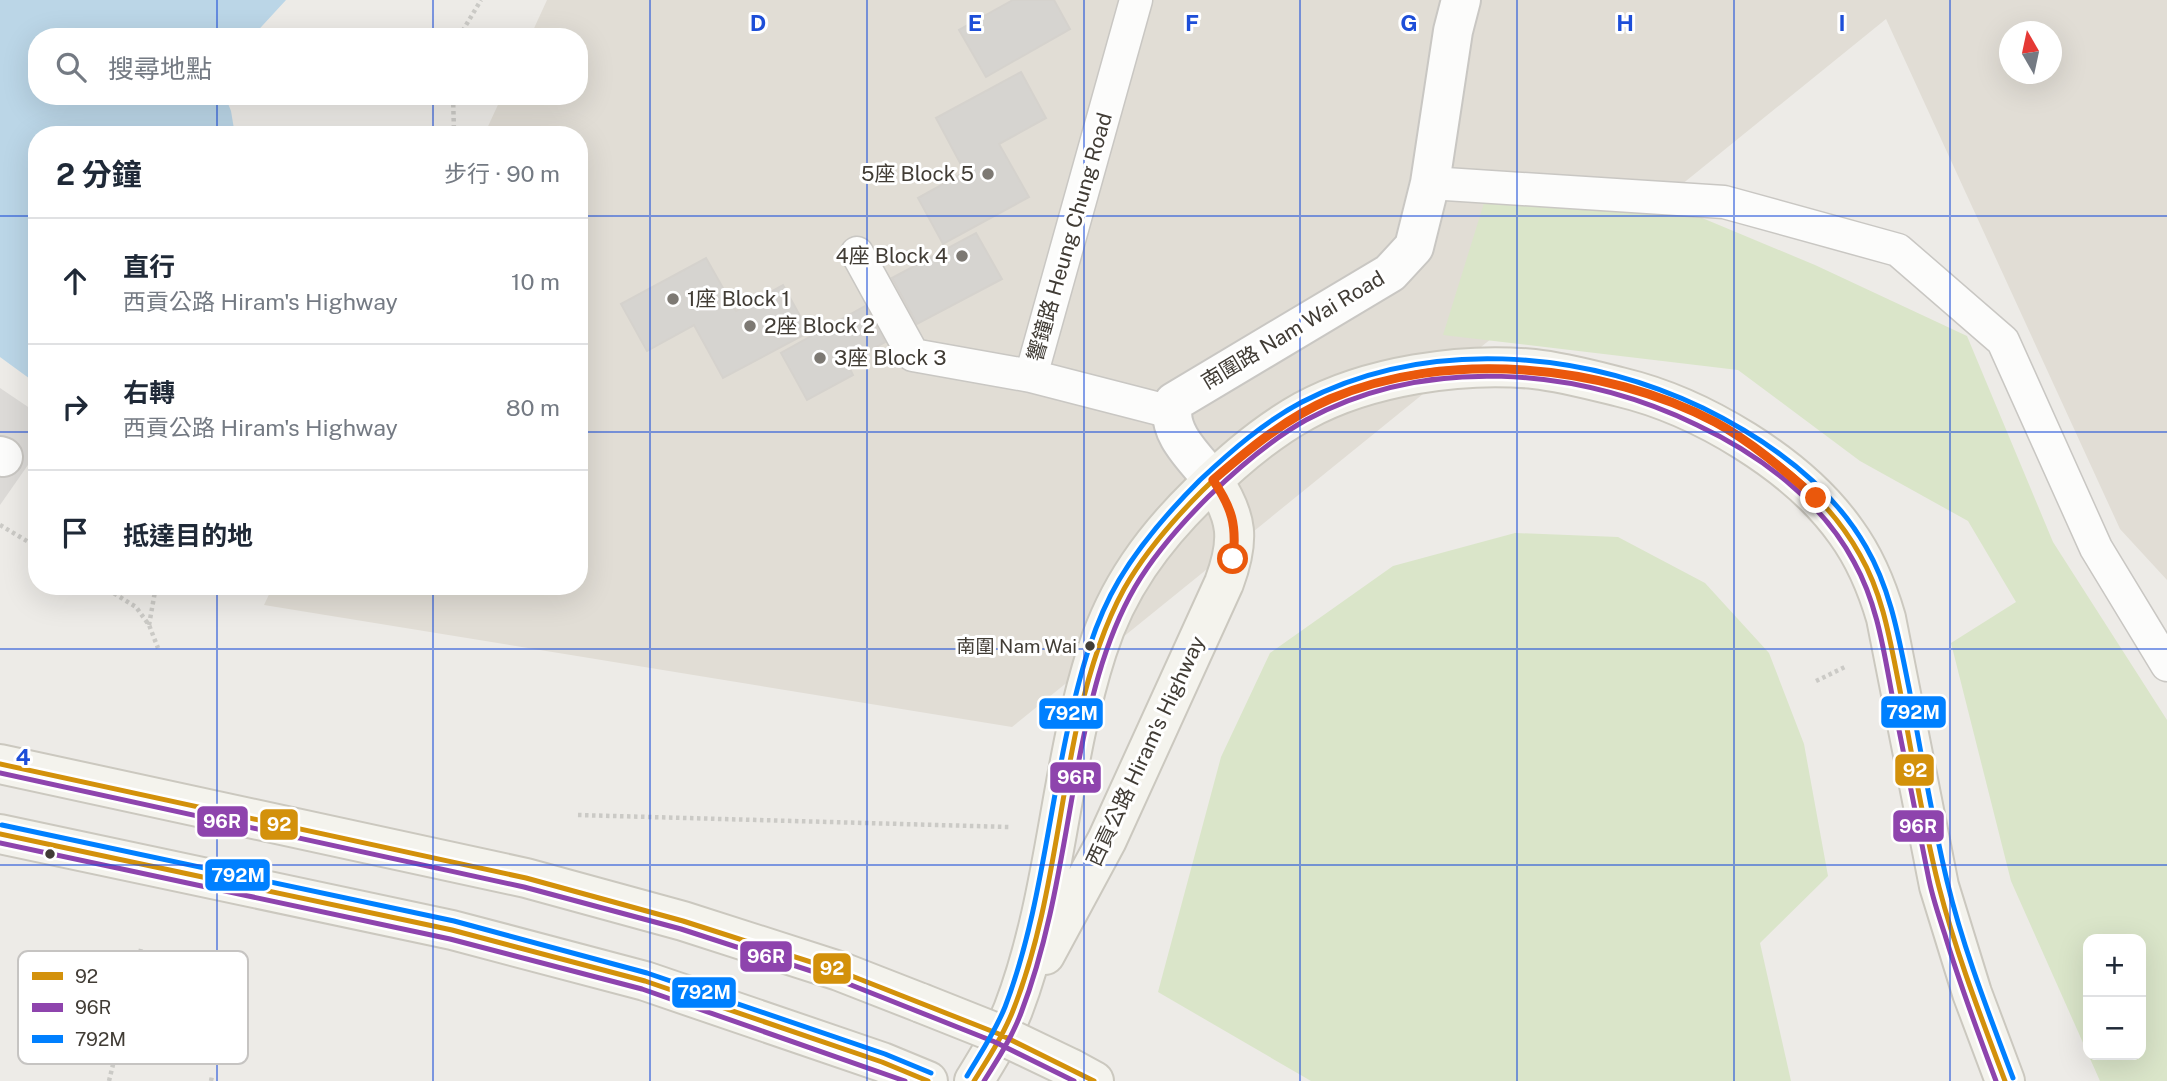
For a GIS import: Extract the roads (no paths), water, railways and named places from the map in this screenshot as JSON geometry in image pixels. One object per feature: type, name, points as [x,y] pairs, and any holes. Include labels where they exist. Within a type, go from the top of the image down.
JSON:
[{"type":"street","name":"南圍路 Nam Wai Road","points":[[1171,412],[1174,402],[1180,397],[1390,273],[1414,247],[1430,183],[1453,31],[1461,0]]},
{"type":"street","name":"西貢公路 Hiram's Highway","points":[[1012,1013],[1043,910],[1078,725],[1097,650],[1119,596],[1145,553],[1172,520],[1213,480],[1274,431],[1331,398],[1408,376],[1464,369],[1536,370],[1623,387],[1714,422],[1787,472],[1816,498],[1845,530],[1876,585],[1893,645],[1939,887],[1972,993],[2005,1081]]},
{"type":"street","points":[[1171,412],[1171,420],[1183,443],[1213,480]]},
{"type":"street","name":"西貢公路 Hiram's Highway","points":[[974,1081],[1107,840],[1224,583],[1233,559],[1236,536],[1233,518],[1213,480]]},
{"type":"street","points":[[0,764],[526,878],[709,930],[839,971],[999,1034],[1083,1075]]},
{"type":"street","points":[[0,834],[452,930],[645,982],[882,1062],[928,1081]]},
{"type":"lane","name":"響鐘路 Heung Chung Road","points":[[1136,0],[1031,376],[1171,412]]},
{"type":"lane","points":[[1430,183],[1724,202],[1898,250],[2003,341],[2096,548],[2167,666]]},
{"type":"lane","points":[[857,253],[913,355],[1031,376]]},
{"type":"water","points":[[0,0],[286,0],[260,28],[28,28],[28,105],[229,105],[234,126],[28,126],[28,377],[0,357]]},
{"type":"place","name":"5座 Block 5","points":[[988,174]]},
{"type":"place","name":"4座 Block 4","points":[[962,256]]},
{"type":"place","name":"1座 Block 1","points":[[673,299]]},
{"type":"place","name":"2座 Block 2","points":[[750,326]]},
{"type":"place","name":"3座 Block 3","points":[[820,358]]},
{"type":"place","name":"南圍 Nam Wai","points":[[1090,646]]}]
